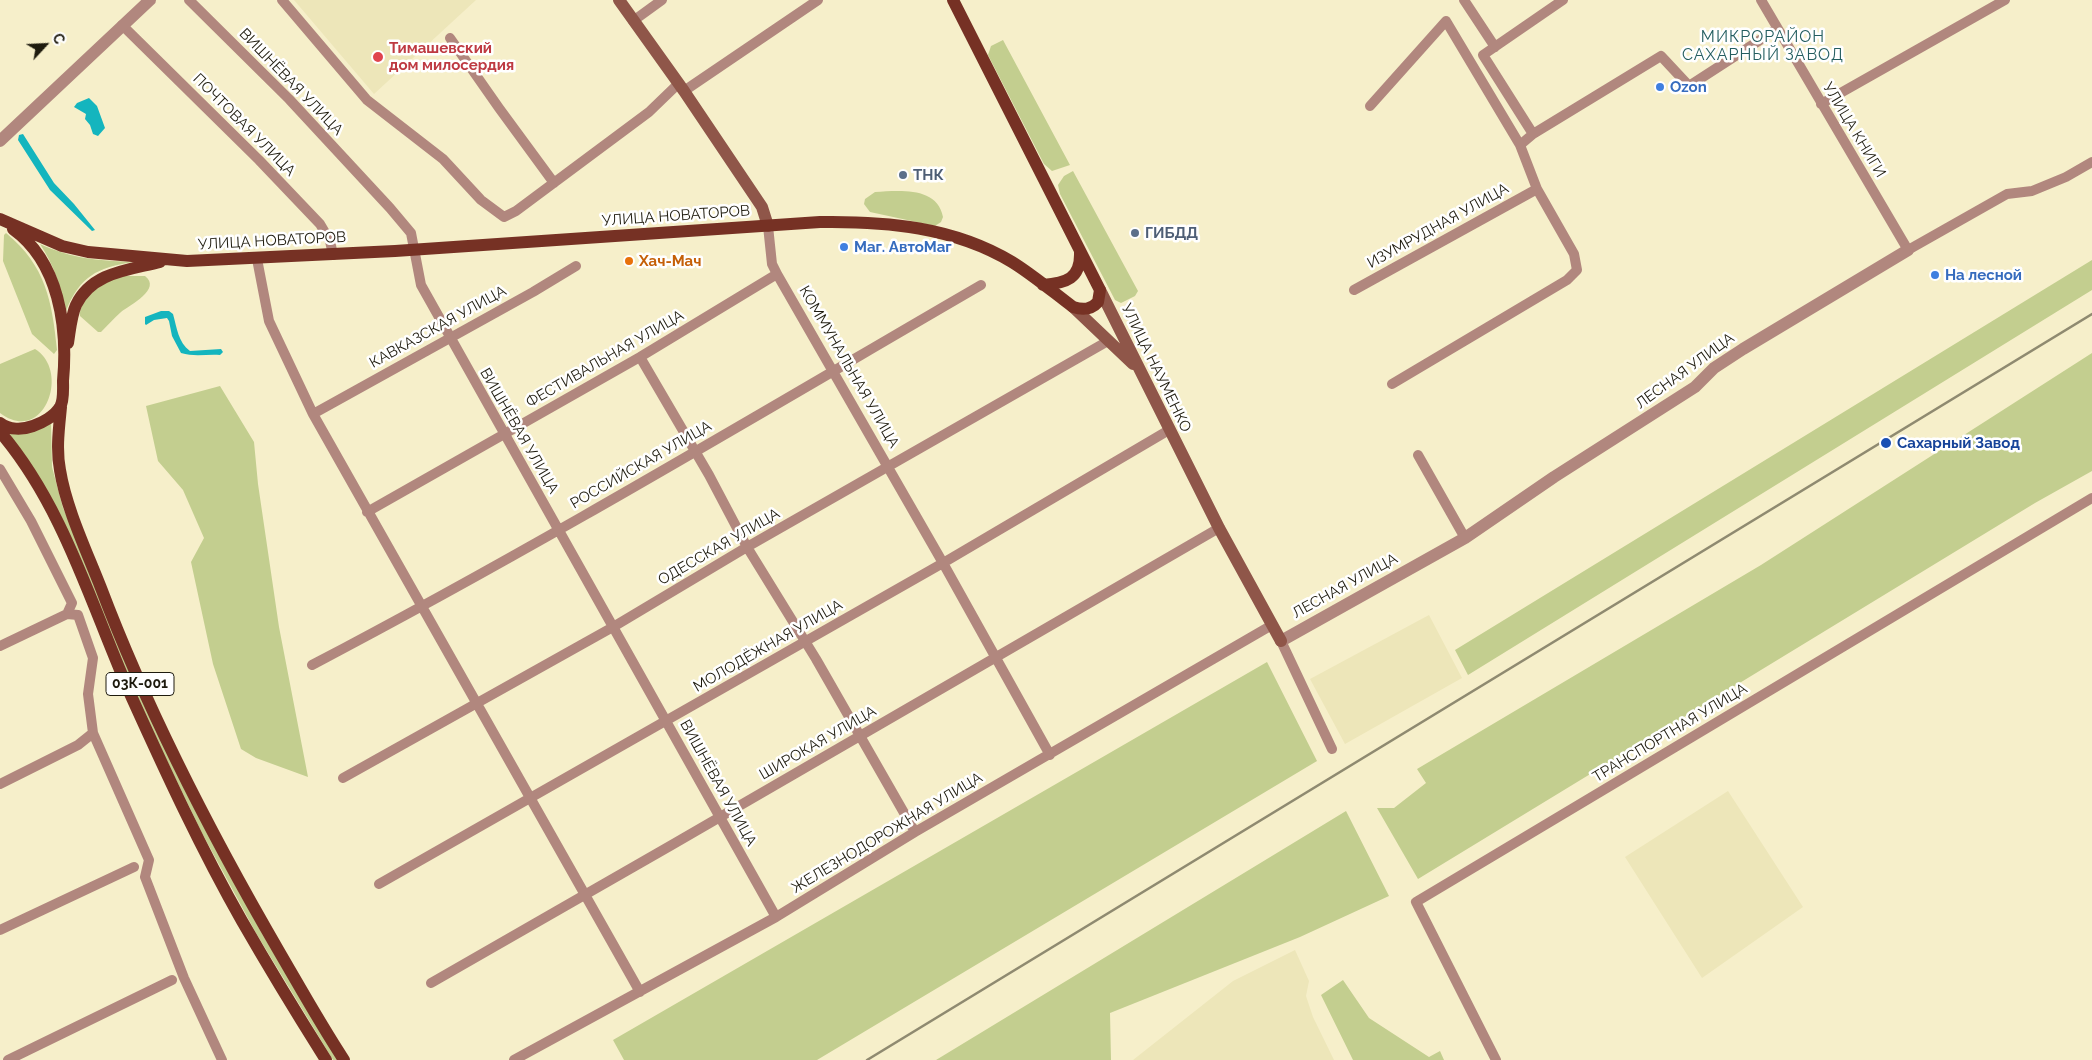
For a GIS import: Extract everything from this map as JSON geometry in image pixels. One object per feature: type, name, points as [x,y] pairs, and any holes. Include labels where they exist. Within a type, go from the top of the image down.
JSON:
[{"type":"main road","name":"КОММУНАЛЬНАЯ УЛИЦА","points":[[619,0],[681,87],[762,208],[768,226]]},
{"type":"main road","points":[[953,0],[1080,250],[1080,272],[1069,293],[1073,307],[1082,309],[1094,306],[1098,302],[1100,290]]},
{"type":"main road","name":"УЛИЦА НОВАТОРОВ","points":[[0,219],[62,246],[79,250],[187,261],[415,250],[820,222],[886,224],[931,231],[982,247],[1011,262],[1073,307],[1138,370]]},
{"type":"main road","name":"03К-001","points":[[0,219],[30,244],[40,256],[51,277],[58,300],[66,355],[58,453],[60,471],[68,499],[125,653],[205,818],[256,912],[344,1060]]},
{"type":"main road","points":[[66,355],[76,306],[83,294],[95,281],[105,275],[170,259]]},
{"type":"main road","points":[[1043,284],[1060,283],[1080,272]]},
{"type":"main road","name":"УЛИЦА НАУМЕНКО","points":[[1080,272],[1100,290],[1218,528],[1281,641]]},
{"type":"main road","points":[[0,423],[6,427],[30,427],[50,417],[61,406]]},
{"type":"main road","name":"03К-001","points":[[0,432],[33,478],[50,508],[74,558],[114,659],[197,834],[242,920],[326,1060]]},
{"type":"street","points":[[0,141],[150,0]]},
{"type":"street","name":"ВИШНЁВАЯ УЛИЦА","points":[[189,0],[289,100],[390,208],[411,234],[421,286],[776,917]]},
{"type":"street","points":[[282,0],[366,100],[443,159],[481,200],[504,217],[516,211],[681,87],[818,0]]},
{"type":"street","points":[[633,21],[662,0]]},
{"type":"street","points":[[1464,0],[1495,47]]},
{"type":"street","points":[[1533,134],[1483,55],[1564,0]]},
{"type":"street","name":"УЛИЦА КНИГИ","points":[[1761,0],[1908,250]]},
{"type":"street","points":[[1821,104],[2005,0]]},
{"type":"street","points":[[1370,106],[1446,21],[1520,145],[1536,189],[1574,254],[1577,270],[1567,280],[1392,384]]},
{"type":"street","name":"ПОЧТОВАЯ УЛИЦА","points":[[122,25],[259,160],[320,224],[330,241],[333,255]]},
{"type":"street","points":[[1520,145],[1533,134],[1661,56],[1689,86],[1776,28]]},
{"type":"street","points":[[450,38],[498,108],[554,183]]},
{"type":"street","name":"ЛЕСНАЯ УЛИЦА","points":[[1281,641],[1465,538],[1554,477],[1695,387],[1714,368],[1743,349],[1908,250],[2006,194],[2032,191],[2066,177],[2092,162]]},
{"type":"street","name":"ИЗУМРУДНАЯ УЛИЦА","points":[[1354,290],[1536,189]]},
{"type":"street","name":"КОММУНАЛЬНАЯ УЛИЦА","points":[[768,226],[772,264],[777,274],[943,563],[1050,755]]},
{"type":"street","points":[[257,259],[269,321],[313,414],[640,992]]},
{"type":"street","name":"КАВКАЗСКАЯ УЛИЦА","points":[[313,414],[533,292],[576,266]]},
{"type":"street","name":"ФЕСТИВАЛЬНАЯ УЛИЦА","points":[[368,512],[640,357],[777,274]]},
{"type":"street","name":"РОССИЙСКАЯ УЛИЦА","points":[[312,665],[422,607],[694,453],[981,285]]},
{"type":"street","name":"ОДЕССКАЯ УЛИЦА","points":[[343,778],[613,627],[747,547],[1108,341]]},
{"type":"street","points":[[640,357],[694,453],[709,475],[747,547],[806,642],[915,832]]},
{"type":"street","name":"МОЛОДЁЖНАЯ УЛИЦА","points":[[379,884],[806,642],[1169,430]]},
{"type":"street","points":[[1418,455],[1465,538]]},
{"type":"street","points":[[0,469],[31,521],[72,603],[67,614]]},
{"type":"street","name":"ТРАНСПОРТНАЯ УЛИЦА","points":[[1496,1060],[1416,902],[2092,498]]},
{"type":"street","name":"ШИРОКАЯ УЛИЦА","points":[[431,983],[996,659],[1218,528]]},
{"type":"street","points":[[0,646],[67,614],[78,615],[93,658],[88,694],[93,733],[150,860],[145,877],[184,978],[222,1060]]},
{"type":"street","name":"ЖЕЛЕЗНОДОРОЖНАЯ УЛИЦА","points":[[514,1060],[776,917],[915,832],[1272,625]]},
{"type":"street","name":"УЛИЦА НАУМЕНКО","points":[[1281,641],[1332,749]]},
{"type":"street","points":[[0,784],[78,745],[93,733]]},
{"type":"street","points":[[0,930],[134,867]]},
{"type":"street","points":[[8,1060],[172,980]]},
{"type":"shaded area","name":"Тимашевский дом милосердия","points":[[294,0],[476,0],[374,94]]},
{"type":"shaded area","points":[[1429,615],[1462,678],[1345,744],[1310,679]]},
{"type":"shaded area","points":[[1728,791],[1803,907],[1702,978],[1625,857]]},
{"type":"shaded area","points":[[1295,950],[1309,981],[1306,996],[1313,1017],[1334,1060],[1133,1060],[1233,981]]},
{"type":"green space","points":[[1003,40],[1070,165],[1052,171],[1044,164],[988,55],[991,46]]},
{"type":"green space","points":[[1073,171],[1138,291],[1135,296],[1121,303],[1115,300],[1060,194],[1058,185],[1064,176]]},
{"type":"green space","points":[[905,191],[925,195],[939,207],[943,217],[941,222],[935,226],[870,212],[864,204],[865,199],[875,192]]},
{"type":"green space","points":[[6,233],[30,258],[45,286],[53,316],[57,350],[54,354],[32,334],[3,261],[4,235]]},
{"type":"green space","points":[[40,244],[63,253],[85,258],[132,262],[109,267],[91,276],[77,289],[66,311],[56,276]]},
{"type":"green space","points":[[2092,260],[2092,290],[1468,675],[1455,650]]},
{"type":"green space","points":[[120,276],[145,276],[150,286],[143,296],[121,312],[101,332],[98,332],[80,316],[82,305],[91,290],[106,281]]},
{"type":"green space","points":[[35,349],[46,359],[51,373],[51,388],[48,402],[40,413],[29,420],[16,421],[0,413],[0,364]]},
{"type":"green space","points":[[2092,353],[2092,471],[2035,503],[1418,879],[1377,808],[1394,808],[1426,783],[1417,769],[1761,565]]},
{"type":"green space","points":[[220,386],[254,442],[258,484],[279,627],[308,777],[256,758],[241,749],[213,664],[191,562],[204,538],[183,490],[158,461],[146,406]]},
{"type":"green space","points":[[51,422],[52,467],[63,508],[208,833],[261,932],[338,1060],[333,1060],[256,933],[202,833],[8,433]]},
{"type":"green space","points":[[1267,662],[1317,761],[817,1060],[624,1060],[613,1040]]},
{"type":"green space","points":[[1346,811],[1389,896],[1300,937],[1110,1013],[1111,1060],[936,1060]]},
{"type":"green space","points":[[1343,980],[1369,1018],[1429,1057],[1440,1051],[1444,1060],[1353,1060],[1321,995]]},
{"type":"water","points":[[89,98],[97,106],[105,128],[98,136],[93,134],[90,125],[85,119],[86,114],[74,107],[77,103]]},
{"type":"water","points":[[23,134],[54,183],[95,230],[92,231],[50,190],[18,140],[19,135]]},
{"type":"water","points":[[161,311],[169,311],[173,314],[180,339],[190,351],[221,349],[223,352],[220,355],[181,353],[172,336],[167,318],[145,324],[145,317]]},
{"type":"railway","points":[[867,1060],[2092,314]]},
{"type":"place","name":"Тимашевский дом милосердия","points":[[378,57]]},
{"type":"place","name":"Ozon","points":[[1660,87]]},
{"type":"place","name":"ТНК","points":[[903,175]]},
{"type":"place","name":"ГИБДД","points":[[1135,233]]},
{"type":"place","name":"Маг. АвтоМаг","points":[[844,247]]},
{"type":"place","name":"Хач-Мач","points":[[629,261]]},
{"type":"place","name":"На лесной","points":[[1935,275]]},
{"type":"place","name":"Сахарный Завод","points":[[1886,443]]},
{"type":"district","name":"МИКРОРАЙОН САХАРНЫЙ ЗАВОД","points":[[1763,46]]}]
